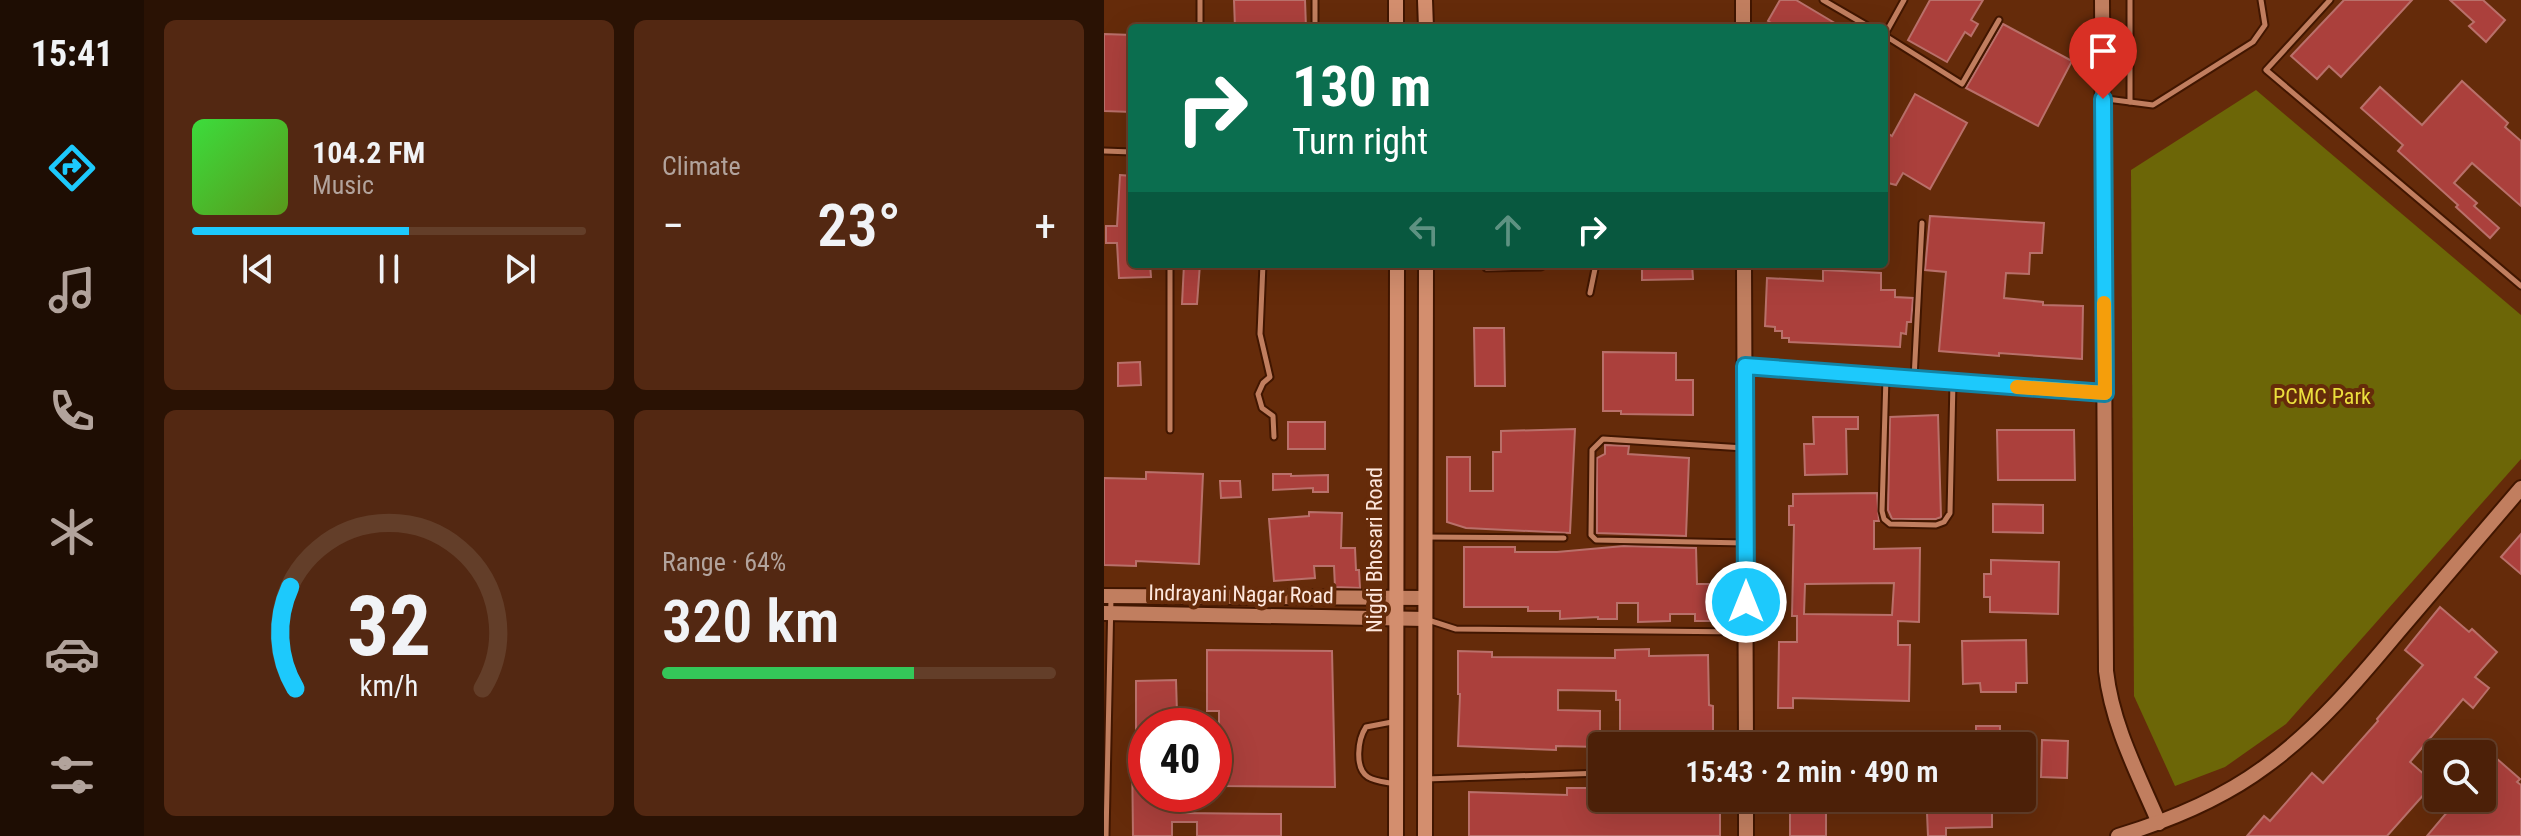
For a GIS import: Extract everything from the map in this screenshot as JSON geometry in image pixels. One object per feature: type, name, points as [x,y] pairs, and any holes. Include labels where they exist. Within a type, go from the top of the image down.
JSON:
[{"type":"main road","points":[[1396,0],[1396,24]]},
{"type":"main road","points":[[1425,0],[1426,24]]},
{"type":"main road","name":"Nigdi Bhosari Road","points":[[1396,836],[1397,268]]},
{"type":"main road","points":[[1425,836],[1426,268]]},
{"type":"street","points":[[1743,0],[1743,24]]},
{"type":"street","points":[[2102,0],[2108,689],[2118,728],[2159,823]]},
{"type":"street","points":[[1744,268],[1746,732]]},
{"type":"street","points":[[2118,836],[2142,833],[2207,803],[2267,766],[2348,691],[2521,488]]},
{"type":"street","name":"Indrayani Nagar Road","points":[[1108,596],[1425,598]]},
{"type":"street","name":"Indrayani Nagar Road","points":[[1108,613],[1425,619]]},
{"type":"street","points":[[1746,812],[1746,836]]},
{"type":"lane","points":[[1200,0],[1200,24]]},
{"type":"lane","points":[[1315,0],[1315,24]]},
{"type":"lane","points":[[1823,0],[1864,24]]},
{"type":"lane","points":[[1888,29],[1904,0]]},
{"type":"lane","points":[[2130,0],[2130,102]]},
{"type":"lane","points":[[2103,99],[2153,105],[2253,42],[2265,25],[2261,0]]},
{"type":"lane","points":[[2330,0],[2266,70],[2521,286]]},
{"type":"lane","points":[[1888,38],[1962,84],[1999,20]]},
{"type":"lane","points":[[1104,151],[1128,152]]},
{"type":"lane","points":[[1914,379],[1922,223]]},
{"type":"lane","points":[[1170,268],[1170,430]]},
{"type":"lane","points":[[1263,268],[1260,334],[1270,377],[1258,394],[1262,408],[1273,416],[1274,437]]},
{"type":"lane","points":[[1590,293],[1595,268]]},
{"type":"lane","points":[[1745,366],[2105,393]]},
{"type":"lane","points":[[1886,377],[1882,511],[1884,519],[1890,524],[1936,525],[1944,522],[1950,513],[1953,382]]},
{"type":"lane","points":[[1745,448],[1603,439],[1592,450],[1591,535],[1596,540],[1746,543]]},
{"type":"lane","points":[[1425,537],[1564,538]]},
{"type":"lane","points":[[1106,836],[1108,596]]},
{"type":"lane","points":[[1425,619],[1456,629],[1746,632]]},
{"type":"lane","points":[[1396,722],[1366,727],[1360,736],[1360,765],[1370,779],[1396,784]]},
{"type":"lane","points":[[1425,779],[1588,773]]},
{"type":"green space","name":"PCMC Park","points":[[2256,90],[2521,315],[2521,459],[2286,724],[2225,767],[2175,786],[2134,696],[2131,170]]},
{"type":"building","points":[[1234,0],[1305,0],[1306,24],[1235,24]]},
{"type":"building","points":[[1780,0],[1796,0],[1836,24],[1773,24],[1768,21]]},
{"type":"building","points":[[1930,0],[1983,0],[1971,20],[1978,24],[1971,36],[1965,32],[1947,62],[1908,40]]},
{"type":"building","points":[[2344,0],[2412,0],[2341,77],[2329,66],[2317,79],[2291,56]]},
{"type":"building","points":[[2450,0],[2483,0],[2505,20],[2486,42],[2469,26],[2474,22]]},
{"type":"building","points":[[2003,24],[2072,61],[2038,126],[1966,88]]},
{"type":"building","points":[[1104,34],[1128,35],[1128,112],[1104,111]]},
{"type":"building","points":[[2462,81],[2508,123],[2505,127],[2521,141],[2521,206],[2472,163],[2454,183],[2499,228],[2490,238],[2398,151],[2403,145],[2361,108],[2380,87],[2422,125]]},
{"type":"building","points":[[1915,94],[1967,123],[1930,189],[1903,173],[1896,185],[1888,183],[1888,134],[1892,136]]},
{"type":"building","points":[[1120,175],[1128,176],[1128,268],[1150,268],[1151,277],[1119,278],[1117,243],[1106,243],[1106,226],[1117,226]]},
{"type":"building","points":[[1930,216],[2044,223],[2042,253],[2030,253],[2029,274],[2006,273],[2004,298],[2043,302],[2043,305],[2083,306],[2082,359],[1939,351],[1946,272],[1925,270]]},
{"type":"building","points":[[1184,268],[1200,268],[1197,304],[1182,304]]},
{"type":"building","points":[[1642,268],[1692,268],[1693,279],[1642,280]]},
{"type":"building","points":[[1823,270],[1881,273],[1881,290],[1895,290],[1895,297],[1913,298],[1911,322],[1907,322],[1906,334],[1901,333],[1900,347],[1789,342],[1789,338],[1782,338],[1782,331],[1765,326],[1767,278],[1823,281]]},
{"type":"building","points":[[1474,328],[1504,328],[1505,386],[1475,386]]},
{"type":"building","points":[[1603,352],[1676,353],[1676,380],[1693,380],[1693,415],[1603,411]]},
{"type":"building","points":[[1140,362],[1141,385],[1118,386],[1118,363]]},
{"type":"building","points":[[1938,415],[1941,517],[1892,519],[1888,510],[1890,417]]},
{"type":"building","points":[[1813,417],[1858,417],[1858,429],[1846,429],[1847,474],[1805,475],[1804,444],[1814,444]]},
{"type":"building","points":[[1288,422],[1325,422],[1325,449],[1288,449]]},
{"type":"building","points":[[1575,429],[1570,533],[1466,528],[1447,522],[1447,457],[1470,457],[1470,491],[1493,491],[1493,452],[1501,452],[1501,431]]},
{"type":"building","points":[[1997,430],[2074,430],[2075,480],[1998,480]]},
{"type":"building","points":[[1605,445],[1629,446],[1628,454],[1689,458],[1686,536],[1597,533],[1597,458],[1605,454]]},
{"type":"building","points":[[1146,472],[1203,474],[1199,564],[1136,561],[1136,566],[1104,565],[1104,478],[1146,479]]},
{"type":"building","points":[[1273,474],[1328,475],[1328,492],[1313,492],[1313,488],[1273,490]]},
{"type":"building","points":[[1220,481],[1240,481],[1241,497],[1221,498]]},
{"type":"building","points":[[1877,493],[1879,521],[1874,521],[1874,549],[1920,548],[1919,622],[1898,621],[1898,645],[1910,645],[1909,701],[1793,698],[1793,708],[1778,708],[1779,642],[1797,642],[1797,616],[1792,616],[1794,525],[1789,525],[1789,506],[1793,506],[1793,494]],"holes":[[[1894,583],[1892,615],[1804,614],[1805,584]]]},
{"type":"building","points":[[1993,504],[2043,505],[2043,533],[1993,532]]},
{"type":"building","points":[[1309,512],[1342,513],[1341,548],[1355,548],[1360,588],[1335,587],[1334,566],[1314,566],[1315,578],[1274,581],[1269,519],[1309,516]]},
{"type":"building","points":[[2521,534],[2521,574],[2501,557]]},
{"type":"building","points":[[1624,546],[1696,548],[1697,584],[1718,584],[1719,621],[1695,621],[1695,614],[1670,614],[1670,621],[1638,622],[1638,603],[1617,603],[1617,619],[1560,619],[1560,611],[1528,611],[1528,607],[1464,607],[1464,547],[1515,547],[1515,552],[1557,552]]},
{"type":"building","points":[[1991,560],[2059,562],[2058,614],[1990,612],[1990,597],[1984,597],[1984,574],[1991,574]]},
{"type":"building","points":[[2440,607],[2469,632],[2472,629],[2497,652],[2475,677],[2489,688],[2473,708],[2463,699],[2429,740],[2424,740],[2424,745],[2410,762],[2424,774],[2424,794],[2387,836],[2247,836],[2264,816],[2270,821],[2312,773],[2323,783],[2378,721],[2423,665],[2405,650]]},
{"type":"building","points":[[2026,640],[2027,683],[2016,683],[2016,692],[1981,692],[1980,683],[1963,684],[1962,641]]},
{"type":"building","points":[[1649,649],[1649,656],[1708,655],[1713,732],[1620,732],[1620,700],[1616,700],[1616,691],[1558,690],[1558,710],[1600,711],[1600,732],[1588,732],[1588,747],[1556,746],[1556,750],[1458,746],[1458,651],[1492,652],[1492,657],[1615,658],[1615,650]]},
{"type":"building","points":[[1207,650],[1332,651],[1335,787],[1232,786],[1232,708],[1207,708]]},
{"type":"building","points":[[1176,680],[1177,708],[1136,708],[1136,681]]},
{"type":"building","points":[[1976,726],[2000,726],[2000,732],[1976,732]]},
{"type":"building","points":[[2042,740],[2068,741],[2067,778],[2041,777]]},
{"type":"building","points":[[2496,758],[2520,779],[2517,782],[2521,785],[2521,836],[2427,836],[2447,812],[2496,812]]},
{"type":"building","points":[[1567,788],[1588,788],[1588,812],[1720,812],[1720,836],[1469,836],[1469,792],[1567,795]]},
{"type":"building","points":[[1133,812],[1281,814],[1281,836],[1197,836],[1197,822],[1172,822],[1172,836],[1133,836]]},
{"type":"building","points":[[1790,812],[1826,812],[1826,836],[1790,836]]},
{"type":"building","points":[[1992,812],[1992,827],[1946,828],[1946,836],[1928,836],[1927,813],[1876,813]]},
{"type":"slow traffic","points":[[2017,387],[2105,393],[2104,303]]},
{"type":"route","points":[[1746,602],[1745,366],[2105,393],[2103,99]]}]
